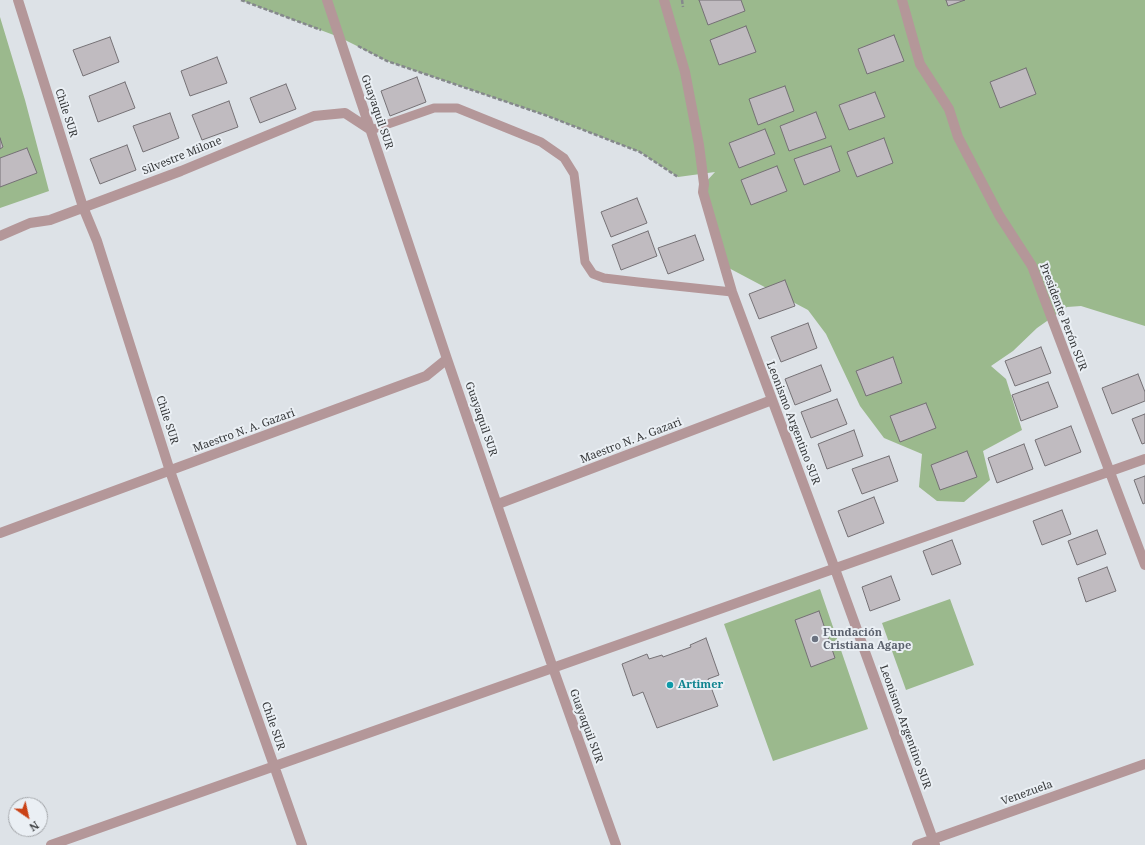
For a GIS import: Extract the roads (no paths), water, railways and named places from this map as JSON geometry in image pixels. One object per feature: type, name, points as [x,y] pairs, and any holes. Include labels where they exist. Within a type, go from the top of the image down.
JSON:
[{"type":"street","name":"Chile SUR","points":[[18,0],[83,207],[96,241],[170,471],[302,845]]},
{"type":"street","name":"Guayaquil SUR","points":[[328,0],[339,37],[447,359],[553,668],[616,845]]},
{"type":"street","name":"Leonismo Argentino SUR","points":[[664,0],[685,72],[699,145],[704,184],[703,192],[732,292],[836,569],[934,842]]},
{"type":"street","name":"Presidente Perón SUR","points":[[902,0],[920,64],[949,109],[958,137],[999,215],[1032,266],[1145,565]]},
{"type":"street","name":"Silvestre Milone","points":[[0,236],[30,223],[50,220],[181,171],[314,116],[345,113],[371,130]]},
{"type":"street","name":"Maestro N. A. Gazari","points":[[0,533],[426,376],[447,359]]},
{"type":"street","name":"Maestro N. A. Gazari","points":[[498,504],[772,400]]},
{"type":"street","points":[[51,845],[1145,459]]},
{"type":"street","name":"Venezuela","points":[[917,845],[934,842],[1145,764]]},
{"type":"lane","points":[[371,130],[434,108],[457,108],[541,142],[564,158],[574,174],[585,262],[593,274],[604,278],[732,292]]},
{"type":"place","name":"Fundación Cristiana Agape","points":[[815,639]]},
{"type":"place","name":"Artimer","points":[[670,685]]}]
